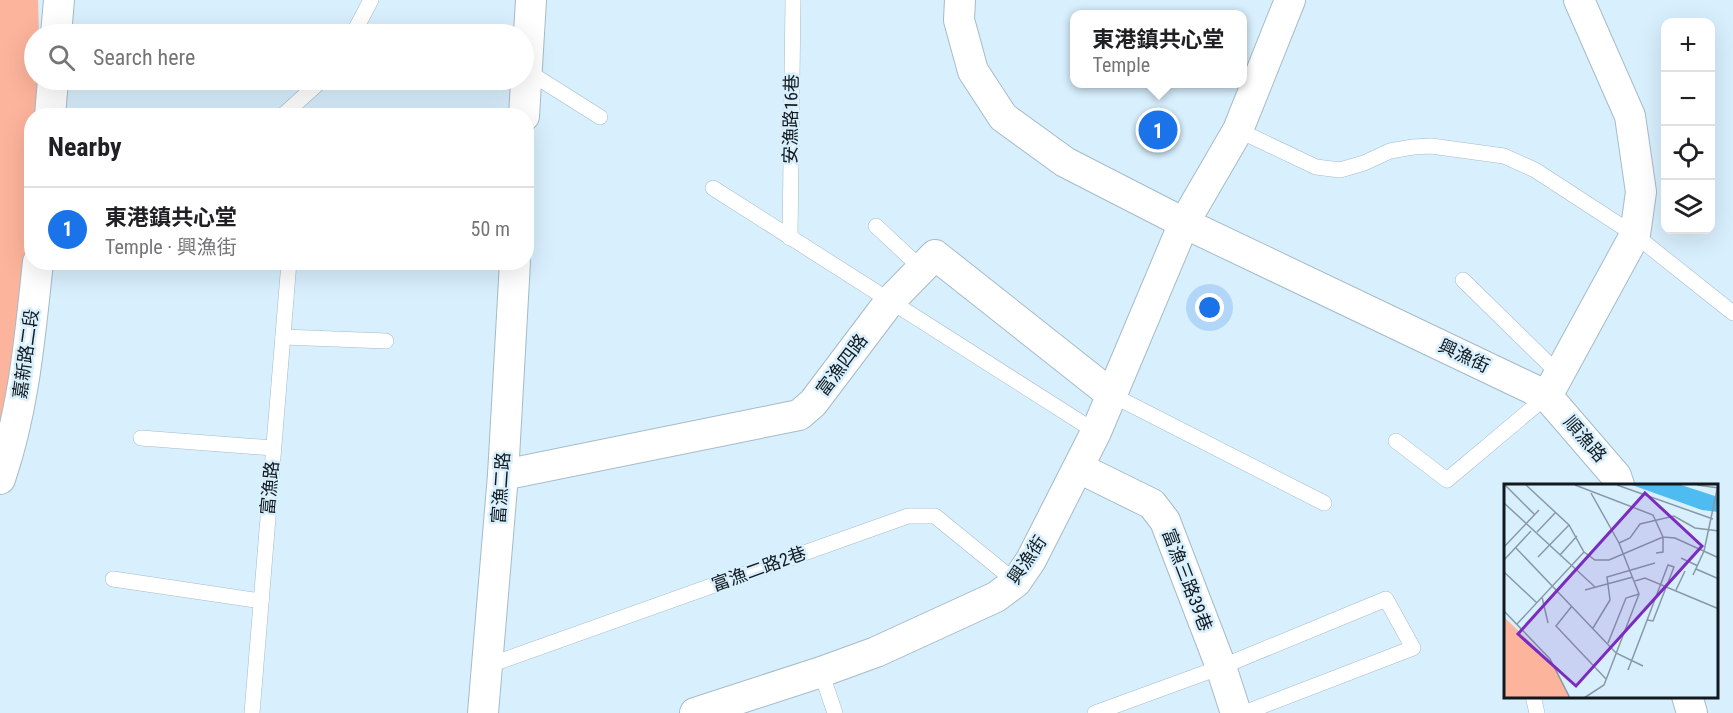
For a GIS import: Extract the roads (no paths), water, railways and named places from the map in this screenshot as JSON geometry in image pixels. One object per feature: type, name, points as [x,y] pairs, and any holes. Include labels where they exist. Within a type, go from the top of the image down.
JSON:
[{"type":"street","points":[[57,24],[59,0]]},
{"type":"street","points":[[530,24],[531,0]]},
{"type":"street","name":"興漁街","points":[[960,0],[959,20],[973,71],[1003,117],[1065,162],[1184,223],[1553,385]]},
{"type":"street","name":"興漁街","points":[[695,713],[876,652],[996,597],[1016,582],[1031,560],[1096,432],[1184,223],[1238,130],[1290,0]]},
{"type":"street","points":[[1553,385],[1635,235],[1641,192],[1630,116],[1579,0]]},
{"type":"street","points":[[50,108],[51,90]]},
{"type":"street","points":[[525,108],[526,90]]},
{"type":"street","name":"富漁四路","points":[[503,475],[799,416],[813,403],[890,301],[935,255],[1112,395]]},
{"type":"street","name":"嘉新路二段","points":[[0,479],[9,451],[26,372],[37,270]]},
{"type":"street","name":"富漁二路","points":[[483,713],[503,475],[515,270]]},
{"type":"street","name":"順漁路","points":[[1553,385],[1616,476],[1619,484]]},
{"type":"street","name":"富漁三路39巷","points":[[1079,468],[1152,504],[1165,521],[1221,667],[1236,713]]},
{"type":"street","points":[[1688,698],[1692,713]]},
{"type":"lane","points":[[358,24],[371,0]]},
{"type":"lane","name":"安漁路16巷","points":[[790,238],[793,0]]},
{"type":"lane","points":[[534,75],[600,117]]},
{"type":"lane","points":[[291,108],[311,90]]},
{"type":"lane","points":[[1238,130],[1316,167],[1340,171],[1390,151],[1413,147],[1431,146],[1504,156],[1535,170],[1635,235],[1733,313]]},
{"type":"lane","points":[[713,188],[1096,432]]},
{"type":"lane","points":[[876,226],[922,269]]},
{"type":"lane","name":"富漁路","points":[[252,713],[288,270]]},
{"type":"lane","points":[[1396,441],[1447,480],[1553,385],[1462,280]]},
{"type":"lane","points":[[283,337],[386,341]]},
{"type":"lane","points":[[1112,395],[1324,503]]},
{"type":"lane","points":[[141,438],[273,448]]},
{"type":"lane","name":"富漁二路2巷","points":[[487,666],[908,516],[936,516],[1016,582]]},
{"type":"lane","points":[[113,579],[261,601]]},
{"type":"lane","points":[[1095,713],[1221,667],[1386,599],[1413,648],[1244,713]]},
{"type":"lane","points":[[821,672],[835,713]]},
{"type":"lane","points":[[1533,698],[1537,713]]},
{"type":"place","name":"東港鎮共心堂","points":[[1158,130]]}]
